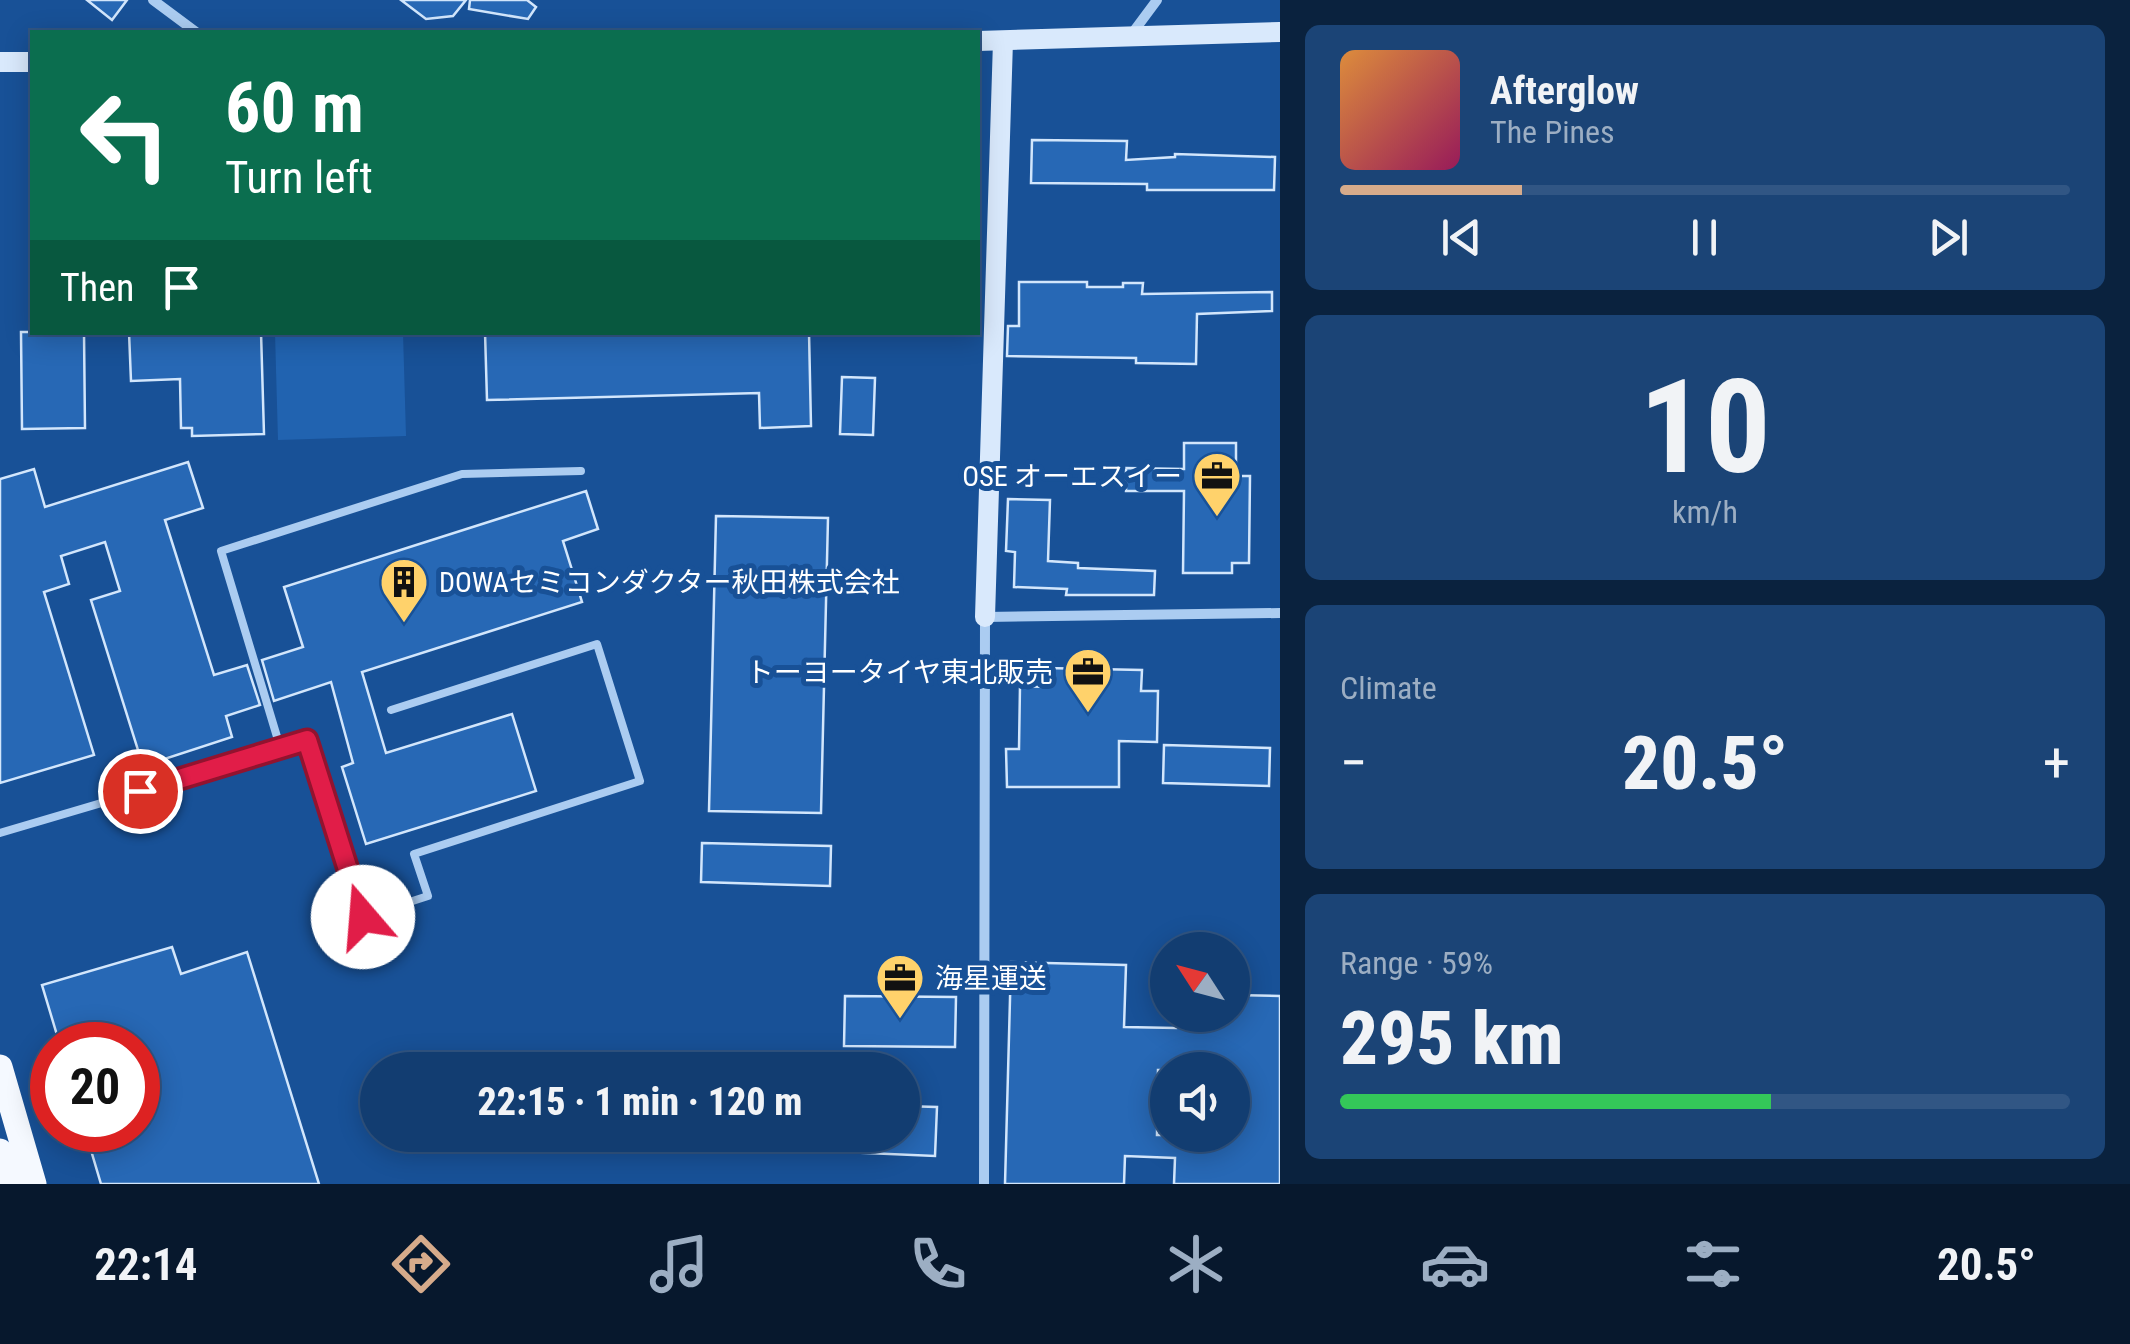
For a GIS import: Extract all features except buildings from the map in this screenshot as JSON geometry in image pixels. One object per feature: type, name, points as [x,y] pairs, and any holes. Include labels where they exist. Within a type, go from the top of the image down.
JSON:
[{"type":"main road","points":[[0,1067],[34,1184]]},
{"type":"main road","points":[[0,1151],[10,1184]]},
{"type":"street","points":[[153,0],[193,30]]},
{"type":"street","points":[[1130,36],[1157,0]]},
{"type":"street","points":[[980,41],[1280,32]]},
{"type":"street","points":[[984,1184],[986,616],[1003,40]]},
{"type":"street","points":[[0,62],[30,62]]},
{"type":"street","points":[[986,616],[1280,613]]},
{"type":"lane","points":[[281,748],[221,551],[462,474],[581,471]]},
{"type":"lane","points":[[0,833],[307,740],[363,917],[428,896],[414,854],[640,781],[597,644],[391,710]]},
{"type":"shaded area","points":[[275,335],[403,335],[406,436],[278,440]]},
{"type":"place","name":"OSE オーエスイー","points":[[1217,518]]},
{"type":"place","name":"DOWAセミコンダクター秋田株式会社","points":[[404,624]]},
{"type":"place","name":"トーヨータイヤ東北販売","points":[[1088,714]]},
{"type":"place","name":"海星運送","points":[[900,1020]]},
{"type":"route","points":[[140,791],[307,740],[363,917]]}]
